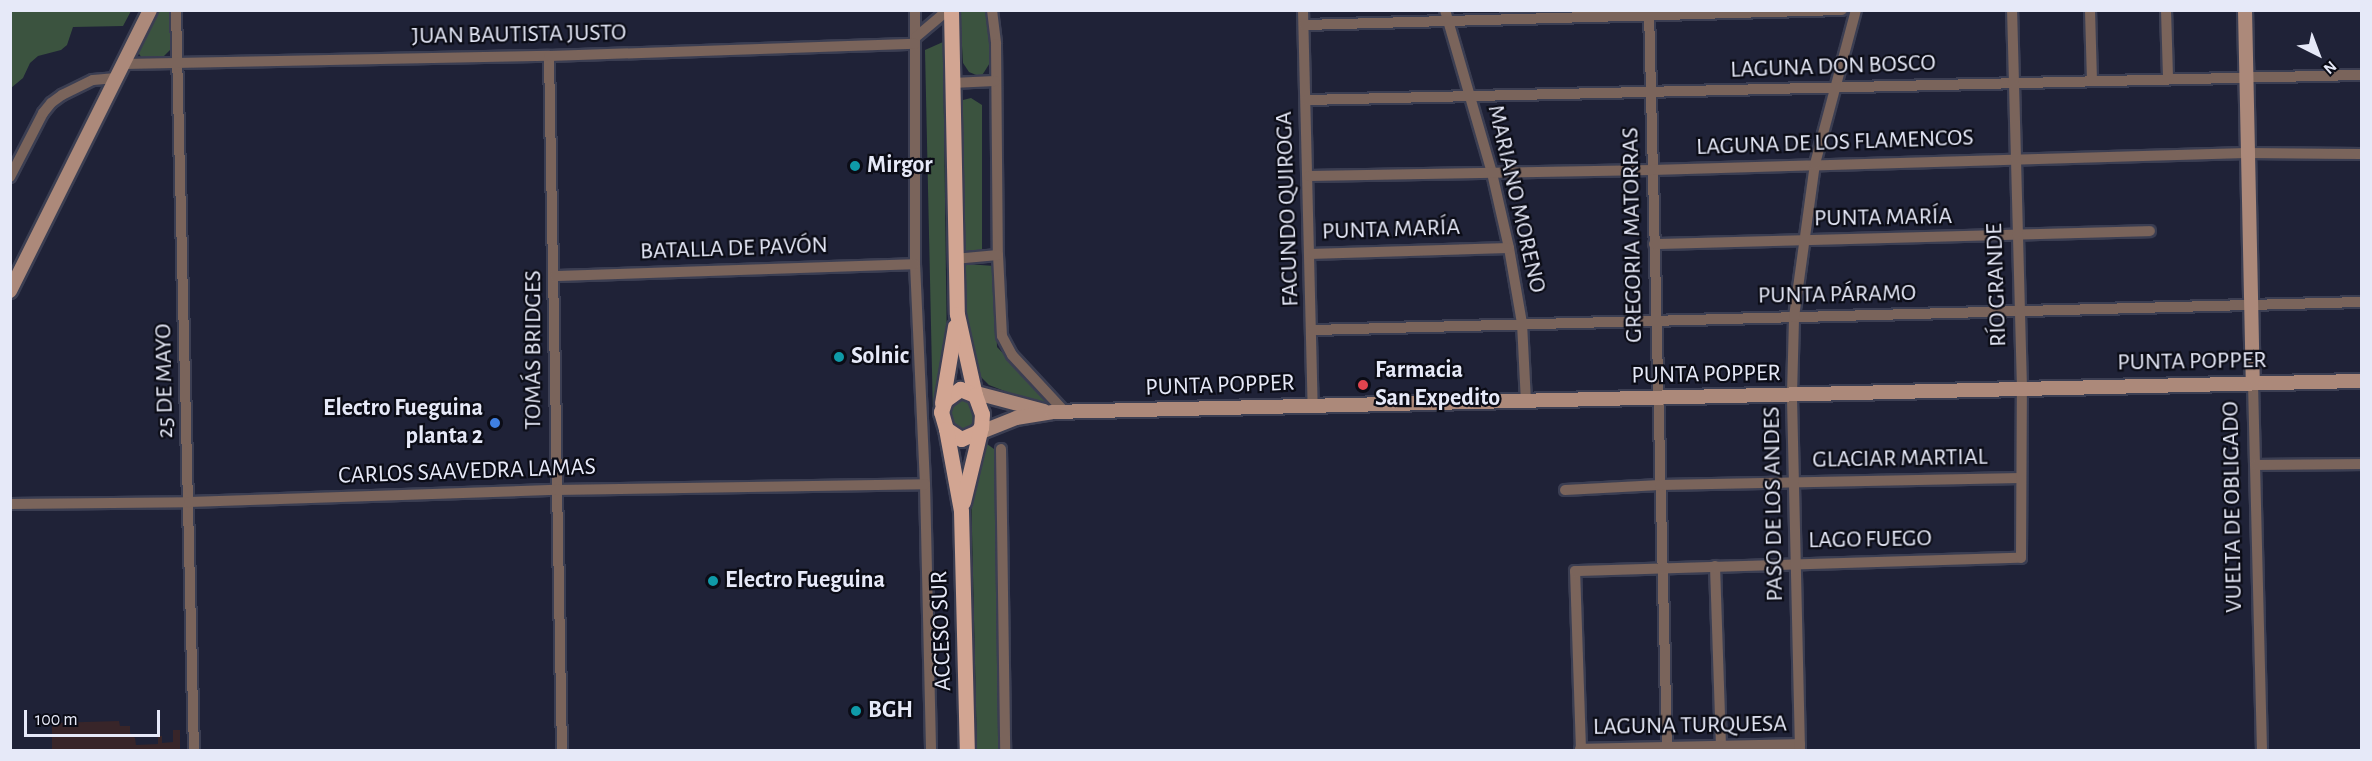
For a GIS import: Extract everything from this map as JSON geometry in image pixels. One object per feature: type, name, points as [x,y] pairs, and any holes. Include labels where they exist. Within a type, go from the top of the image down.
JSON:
[{"type":"main road","points":[[950,10],[957,314],[971,392],[981,407],[977,432],[961,439],[946,429],[942,420],[942,406],[957,314]]},
{"type":"main road","points":[[942,406],[951,393],[971,392]]},
{"type":"main road","name":"ACCESO SUR","points":[[946,429],[961,511],[968,750]]},
{"type":"main road","name":"ACCESO SUR","points":[[961,511],[977,432]]},
{"type":"street","points":[[10,291],[150,10]]},
{"type":"street","name":"25 DE MAYO","points":[[176,10],[194,750]]},
{"type":"street","points":[[915,10],[915,264],[925,484],[931,750]]},
{"type":"street","points":[[915,40],[950,10]]},
{"type":"street","points":[[993,10],[996,44],[998,255],[1002,336],[1005,346],[1059,412]]},
{"type":"street","name":"FACUNDO QUIROGA","points":[[1303,10],[1313,330],[1313,406]]},
{"type":"street","points":[[1304,25],[1446,16],[1842,10]]},
{"type":"street","name":"PASO DE LOS ANDES","points":[[1800,747],[1792,395],[1794,318],[1815,164],[1856,10]]},
{"type":"street","name":"RÍO GRANDE","points":[[2013,10],[2014,159],[2022,389],[2021,558]]},
{"type":"street","points":[[2090,10],[2092,80]]},
{"type":"street","points":[[2166,10],[2168,79]]},
{"type":"street","name":"VUELTA DE OBLIGADO","points":[[2245,10],[2262,750]]},
{"type":"street","name":"GREGORIA MATORRAS","points":[[1648,13],[1667,747]]},
{"type":"street","name":"MARIANO MORENO","points":[[1446,16],[1492,173],[1509,248],[1522,323],[1526,401]]},
{"type":"street","name":"JUAN BAUTISTA JUSTO","points":[[123,64],[549,56],[915,40]]},
{"type":"street","name":"TOMÁS BRIDGES","points":[[549,56],[555,276],[555,490],[562,750]]},
{"type":"street","name":"LAGUNA DON BOSCO","points":[[1306,100],[2361,75]]},
{"type":"street","points":[[10,177],[43,113],[51,103],[93,80],[116,78]]},
{"type":"street","points":[[952,83],[995,81]]},
{"type":"street","name":"LAGUNA DE LOS FLAMENCOS","points":[[1309,176],[1652,170],[2247,153],[2361,154]]},
{"type":"street","name":"PUNTA MARÍA","points":[[1654,244],[2150,231]]},
{"type":"street","name":"PUNTA MARÍA","points":[[1310,254],[1509,248]]},
{"type":"street","points":[[954,259],[998,255]]},
{"type":"street","name":"BATALLA DE PAVÓN","points":[[555,276],[915,264]]},
{"type":"street","name":"PUNTA PÁRAMO","points":[[1313,330],[2361,302]]},
{"type":"street","name":"PUNTA POPPER","points":[[977,432],[1016,418],[1059,412],[2361,381]]},
{"type":"street","name":"PUNTA POPPER","points":[[971,392],[1059,412]]},
{"type":"street","points":[[968,481],[985,443],[1016,418]]},
{"type":"street","points":[[1001,449],[1005,750]]},
{"type":"street","points":[[2256,465],[2361,464]]},
{"type":"street","name":"GLACIAR MARTIAL","points":[[1565,490],[1660,485],[2020,478]]},
{"type":"street","name":"CARLOS SAAVEDRA LAMAS","points":[[10,504],[189,502],[555,490],[925,484]]},
{"type":"street","name":"LAGO FUEGO","points":[[1580,750],[1575,571],[2021,558]]},
{"type":"street","points":[[1715,566],[1721,746]]},
{"type":"street","name":"LAGUNA TURQUESA","points":[[1580,750],[1721,746],[1800,747]]},
{"type":"shaded area","points":[[119,721],[120,726],[130,726],[130,733],[135,738],[136,745],[158,744],[158,736],[162,736],[162,743],[173,742],[173,730],[180,730],[180,750],[52,750],[52,723]]},
{"type":"green space","points":[[11,10],[131,11],[123,26],[73,27],[67,45],[61,50],[38,56],[30,63],[23,78],[11,88]]},
{"type":"green space","points":[[157,11],[170,11],[170,50],[164,56],[142,58],[137,51]]},
{"type":"green space","points":[[960,11],[991,11],[993,58],[981,77],[969,72],[963,63]]},
{"type":"green space","points":[[943,42],[947,356],[933,417],[925,50]]},
{"type":"green space","points":[[971,98],[982,105],[982,251],[963,252],[963,100]]},
{"type":"green space","points":[[967,264],[994,266],[997,347],[1054,407],[1040,405],[989,385],[975,371],[967,348],[965,267]]},
{"type":"green space","points":[[961,395],[968,397],[977,413],[973,428],[958,432],[947,417],[949,405]]},
{"type":"green space","points":[[987,444],[994,449],[995,464],[999,750],[977,750],[971,487]]},
{"type":"place","name":"Mirgor","points":[[855,166]]},
{"type":"place","name":"Solnic","points":[[839,357]]},
{"type":"place","name":"Farmacia San Expedito","points":[[1363,385]]},
{"type":"place","name":"Electro Fueguina planta 2","points":[[495,423]]},
{"type":"place","name":"Electro Fueguina","points":[[713,581]]},
{"type":"place","name":"BGH","points":[[856,711]]}]
